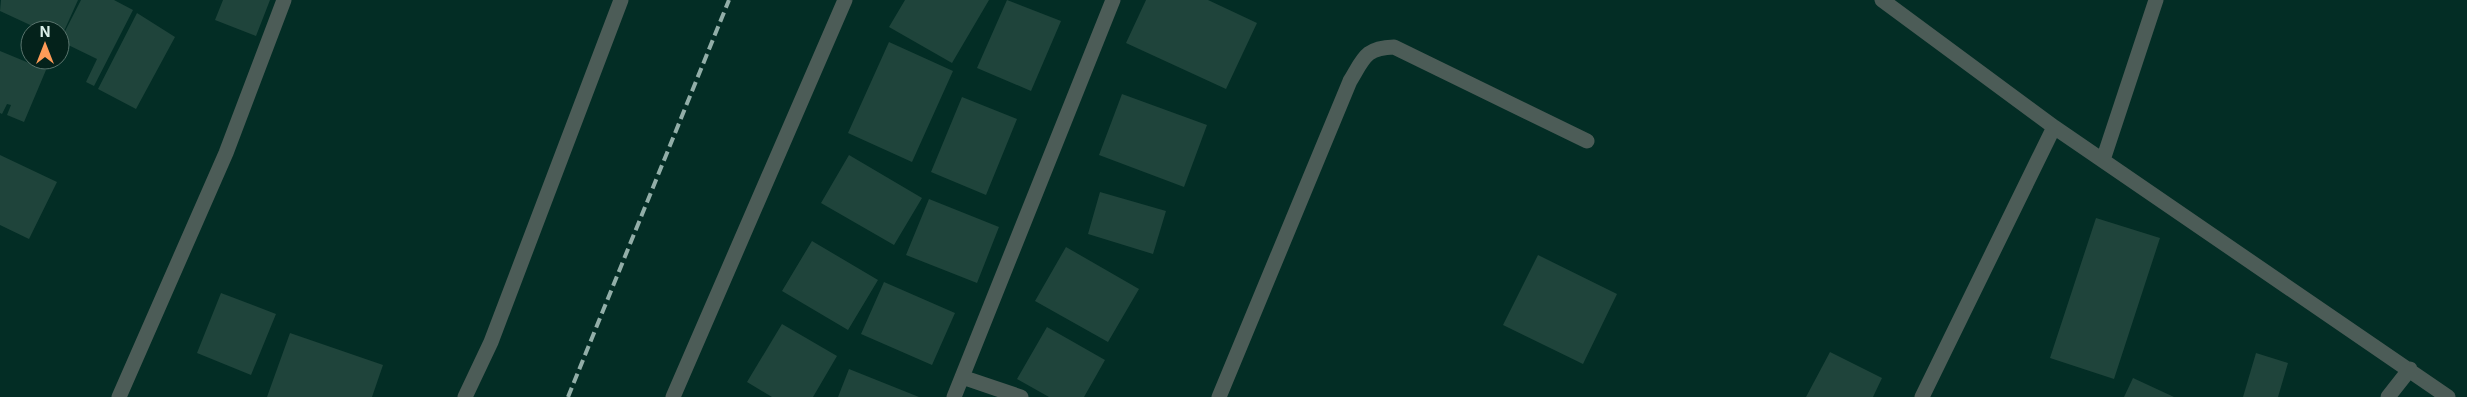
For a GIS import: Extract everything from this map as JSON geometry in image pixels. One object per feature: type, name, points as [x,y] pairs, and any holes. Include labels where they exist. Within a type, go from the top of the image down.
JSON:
[{"type":"street","points":[[120,397],[226,153],[284,0]]},
{"type":"street","points":[[465,397],[491,342],[621,0]]},
{"type":"street","points":[[673,397],[845,0]]},
{"type":"street","points":[[954,397],[1113,0]]},
{"type":"street","points":[[1882,0],[2054,127],[2410,369],[2448,397]]},
{"type":"street","points":[[2103,160],[2156,0]]},
{"type":"street","points":[[1219,397],[1350,81],[1365,56],[1377,48],[1394,47],[1586,141]]},
{"type":"street","points":[[1922,397],[2054,127]]},
{"type":"street","points":[[2388,397],[2410,369]]},
{"type":"street","points":[[962,377],[1021,397]]},
{"type":"building","points":[[1,0],[78,0],[69,20],[20,20],[0,11]]},
{"type":"building","points":[[81,0],[114,0],[133,10],[94,86],[86,82],[97,59],[70,46],[70,21]]},
{"type":"building","points":[[223,0],[270,0],[256,36],[215,20]]},
{"type":"building","points":[[905,0],[989,0],[952,63],[889,27]]},
{"type":"building","points":[[1007,0],[1061,21],[1031,91],[977,68]]},
{"type":"building","points":[[1146,0],[1208,0],[1257,23],[1226,89],[1126,43]]},
{"type":"building","points":[[137,13],[175,37],[136,109],[98,89]]},
{"type":"building","points":[[889,42],[953,71],[912,162],[848,133]]},
{"type":"building","points":[[0,51],[20,59],[20,70],[46,70],[24,122],[7,115],[11,105],[7,104],[2,114],[0,113]]},
{"type":"building","points":[[1122,94],[1207,125],[1184,187],[1099,155]]},
{"type":"building","points":[[962,97],[1017,119],[986,195],[931,172]]},
{"type":"building","points":[[0,155],[57,182],[29,239],[0,225]]},
{"type":"building","points":[[849,155],[922,198],[894,245],[821,203]]},
{"type":"building","points":[[1100,192],[1166,211],[1153,254],[1088,234]]},
{"type":"building","points":[[929,199],[999,227],[977,283],[906,255]]},
{"type":"building","points":[[2096,218],[2160,238],[2114,379],[2050,358]]},
{"type":"building","points":[[812,241],[878,280],[848,330],[782,291]]},
{"type":"building","points":[[1066,247],[1139,289],[1108,342],[1035,301]]},
{"type":"building","points":[[1538,255],[1617,294],[1583,364],[1503,325]]},
{"type":"building","points":[[884,282],[955,313],[932,365],[861,334]]},
{"type":"building","points":[[221,293],[276,314],[251,375],[197,353]]},
{"type":"building","points":[[782,324],[837,356],[813,397],[772,397],[747,382]]},
{"type":"building","points":[[1047,327],[1105,360],[1084,397],[1049,397],[1017,379]]},
{"type":"building","points":[[290,333],[383,365],[372,397],[267,397]]},
{"type":"building","points":[[1830,352],[1882,378],[1873,397],[1806,397]]},
{"type":"building","points":[[2256,353],[2288,363],[2278,397],[2243,397]]},
{"type":"building","points":[[849,369],[919,397],[838,397]]},
{"type":"building","points":[[2133,378],[2174,397],[2124,397]]},
{"type":"railway","points":[[568,397],[729,0]]}]
